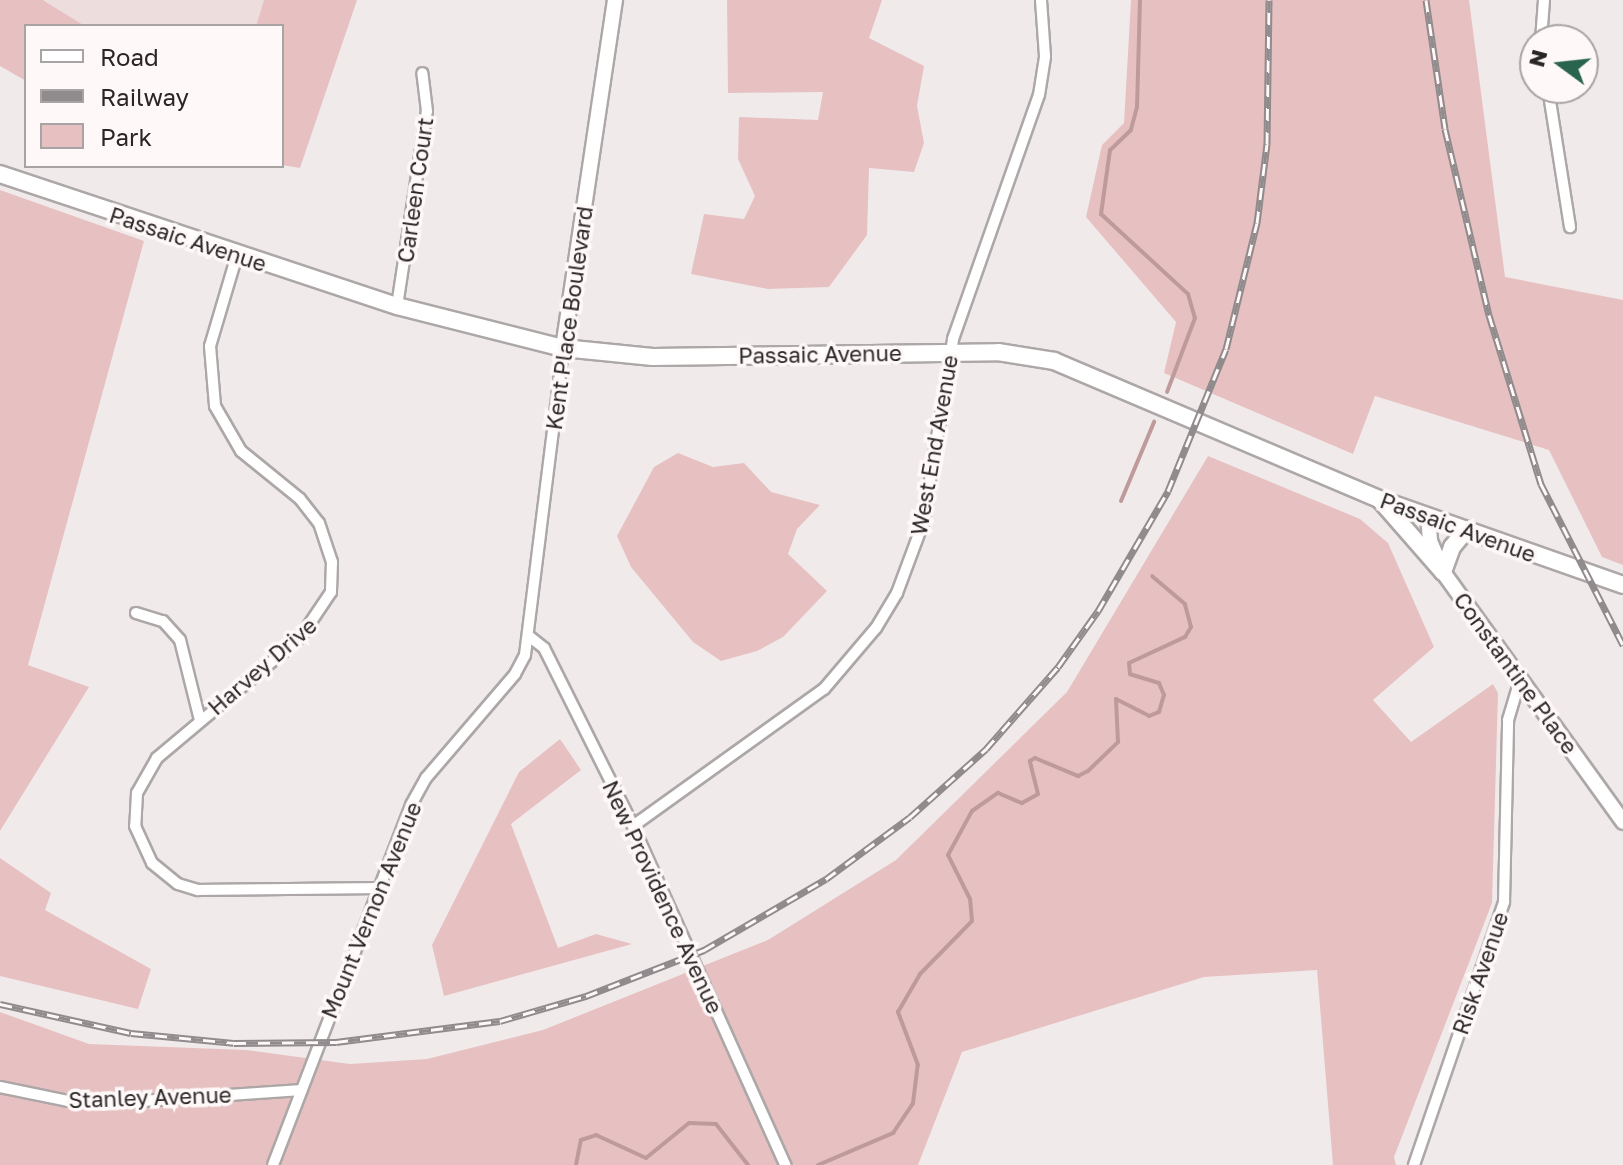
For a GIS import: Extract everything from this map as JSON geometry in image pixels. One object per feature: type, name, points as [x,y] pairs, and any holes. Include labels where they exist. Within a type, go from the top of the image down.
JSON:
[{"type":"main road","name":"Passaic Avenue","points":[[0,174],[397,306],[563,348],[653,357],[949,352],[1026,356],[1084,372],[1379,499],[1623,585]]},
{"type":"main road","points":[[1379,499],[1443,572],[1452,547],[1467,529]]},
{"type":"street","name":"Kent Place Boulevard","points":[[530,637],[563,348],[615,0]]},
{"type":"street","name":"West End Avenue","points":[[633,826],[794,716],[843,670],[876,628],[914,556],[923,523],[949,352],[1039,95],[1045,56],[1041,0]]},
{"type":"street","points":[[1542,24],[1544,0]]},
{"type":"street","name":"Carleen Court","points":[[397,306],[427,111],[422,73]]},
{"type":"street","points":[[1551,104],[1570,227]]},
{"type":"street","name":"Harvey Drive","points":[[237,255],[210,346],[215,406],[241,451],[314,514],[331,552],[332,582],[328,602],[300,638],[157,758],[137,793],[140,842],[164,875],[198,890],[378,888]]},
{"type":"street","name":"Constantine Place","points":[[1428,517],[1430,541],[1443,572],[1623,822]]},
{"type":"street","points":[[136,613],[163,621],[180,640],[200,720]]},
{"type":"street","name":"New Providence Avenue","points":[[530,637],[544,648],[633,826],[785,1165]]},
{"type":"street","name":"Mount Vernon Avenue","points":[[273,1165],[378,888],[426,778],[515,674],[530,637]]},
{"type":"street","name":"Risk Avenue","points":[[1414,1165],[1504,902],[1508,720],[1520,680]]},
{"type":"street","name":"Stanley Avenue","points":[[0,1087],[68,1101],[127,1102],[302,1090]]},
{"type":"shaded area","points":[[44,0],[264,0],[257,24],[82,24]]},
{"type":"green space","points":[[0,0],[43,0],[82,24],[24,24],[24,80],[0,66]]},
{"type":"green space","points":[[264,0],[357,0],[300,168],[284,165],[284,24],[257,24]]},
{"type":"green space","points":[[727,0],[882,0],[869,38],[924,66],[917,106],[924,143],[914,172],[869,168],[867,235],[829,287],[768,289],[691,274],[704,214],[744,219],[755,196],[738,159],[739,117],[818,120],[823,92],[728,93]]},
{"type":"green space","points":[[1131,0],[1469,0],[1505,277],[1623,300],[1623,565],[1602,557],[1549,450],[1375,396],[1353,454],[1164,373],[1176,322],[1086,217],[1102,145],[1124,123]]},
{"type":"green space","points":[[0,190],[144,241],[28,665],[89,687],[0,831]]},
{"type":"green space","points":[[678,453],[713,467],[744,463],[771,492],[820,505],[797,529],[788,554],[827,591],[783,637],[757,651],[721,661],[693,642],[631,567],[617,536],[654,467]]},
{"type":"green space","points":[[1208,456],[1360,519],[1388,543],[1434,647],[1373,700],[1411,742],[1493,684],[1498,693],[1492,903],[1394,1157],[1396,1165],[1333,1165],[1317,970],[1204,977],[962,1052],[918,1165],[0,1165],[0,1012],[89,1044],[246,1050],[350,1064],[427,1059],[543,1030],[768,940],[896,860],[1067,692]]},
{"type":"green space","points":[[560,739],[581,770],[511,824],[558,948],[596,934],[632,944],[444,996],[432,945],[519,772]]},
{"type":"green space","points":[[0,858],[51,893],[45,910],[151,969],[138,1009],[0,976]]},
{"type":"waterway","points":[[1140,0],[1137,107],[1131,130],[1110,150],[1101,214],[1188,294],[1195,318],[1167,392]]},
{"type":"waterway","points":[[1121,501],[1154,422]]},
{"type":"waterway","points":[[818,1165],[893,1133],[913,1103],[918,1065],[898,1012],[920,974],[972,921],[970,899],[948,855],[972,811],[998,793],[1022,803],[1038,794],[1030,761],[1035,758],[1078,776],[1088,771],[1118,742],[1116,699],[1149,716],[1159,712],[1164,695],[1159,683],[1130,674],[1129,663],[1185,637],[1191,627],[1185,604],[1152,576]]},
{"type":"waterway","points":[[576,1165],[581,1140],[596,1135],[646,1158],[689,1123],[716,1124],[748,1165]]},
{"type":"railway","points":[[0,1004],[131,1033],[234,1043],[336,1042],[500,1021],[586,996],[704,950],[826,879],[910,817],[986,749],[1058,667],[1098,611],[1168,491],[1226,349],[1257,223],[1267,144],[1269,0]]},
{"type":"railway","points":[[1426,0],[1445,129],[1489,315],[1541,484],[1623,645]]}]
